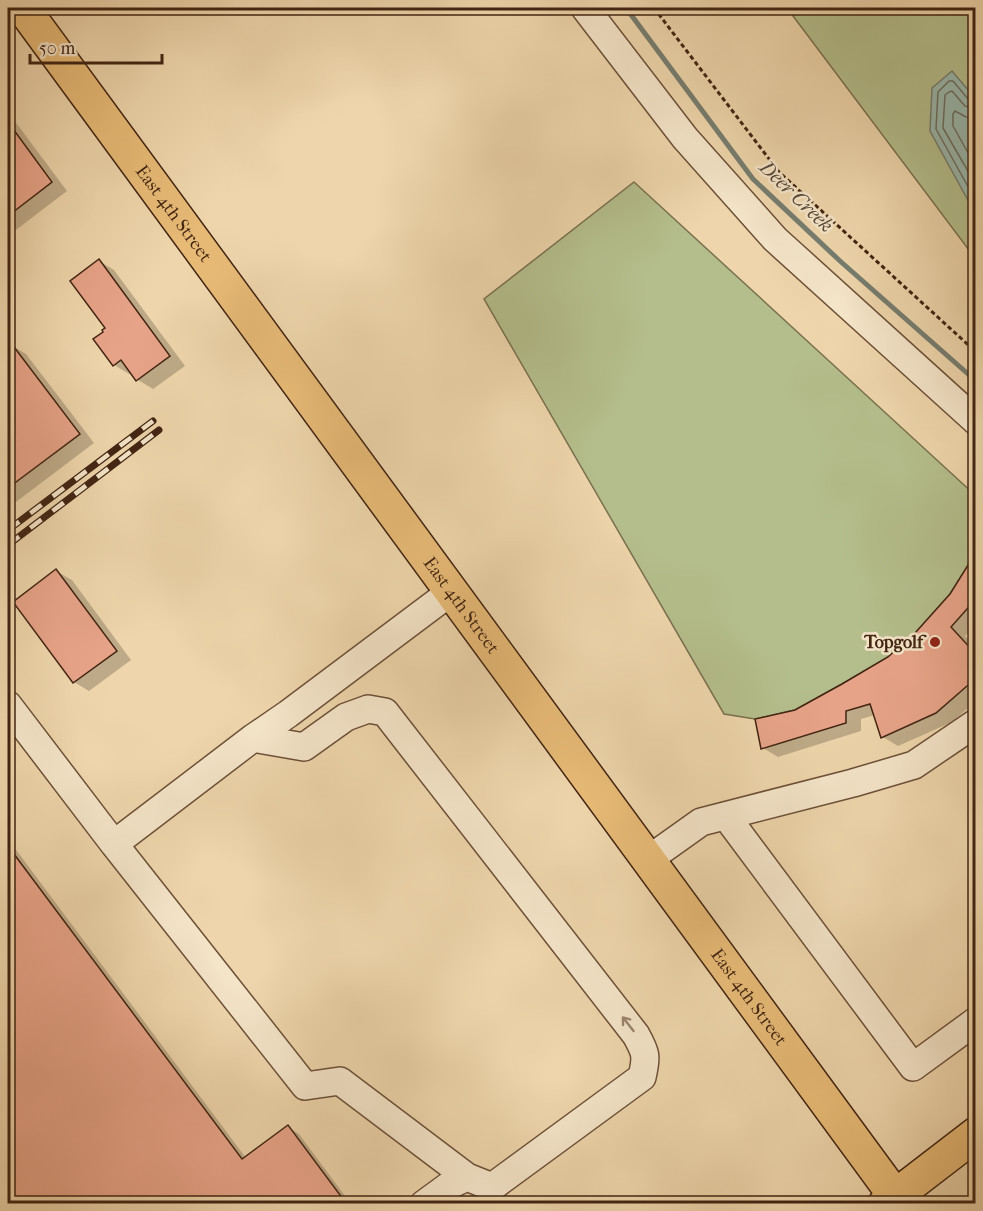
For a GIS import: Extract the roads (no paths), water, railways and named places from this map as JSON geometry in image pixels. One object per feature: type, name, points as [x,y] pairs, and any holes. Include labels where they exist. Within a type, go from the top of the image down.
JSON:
[{"type":"main road","name":"East 4th Street","points":[[23,8],[649,859],[893,1201]]},
{"type":"main road","points":[[893,1201],[975,1134]]},
{"type":"lane","points":[[585,8],[685,138],[775,239],[975,422]]},
{"type":"lane","points":[[114,844],[452,591]]},
{"type":"lane","points":[[8,705],[114,844],[305,1086],[340,1082],[467,1177],[492,1186],[642,1077],[645,1052],[636,1035],[385,712],[368,709],[346,717],[304,747],[253,738]]},
{"type":"lane","points":[[649,859],[702,822],[914,765],[975,723]]},
{"type":"lane","points":[[726,816],[913,1067],[975,1021]]},
{"type":"lane","points":[[424,1203],[450,1185],[467,1177]]},
{"type":"water","points":[[952,71],[975,98],[975,213],[930,131],[932,88]]},
{"type":"waterway","name":"Deer Creek","points":[[626,8],[753,179],[840,261],[976,381]]},
{"type":"railway","points":[[8,530],[153,421]]},
{"type":"railway","points":[[8,545],[159,430]]},
{"type":"place","name":"Topgolf","points":[[935,642]]}]
